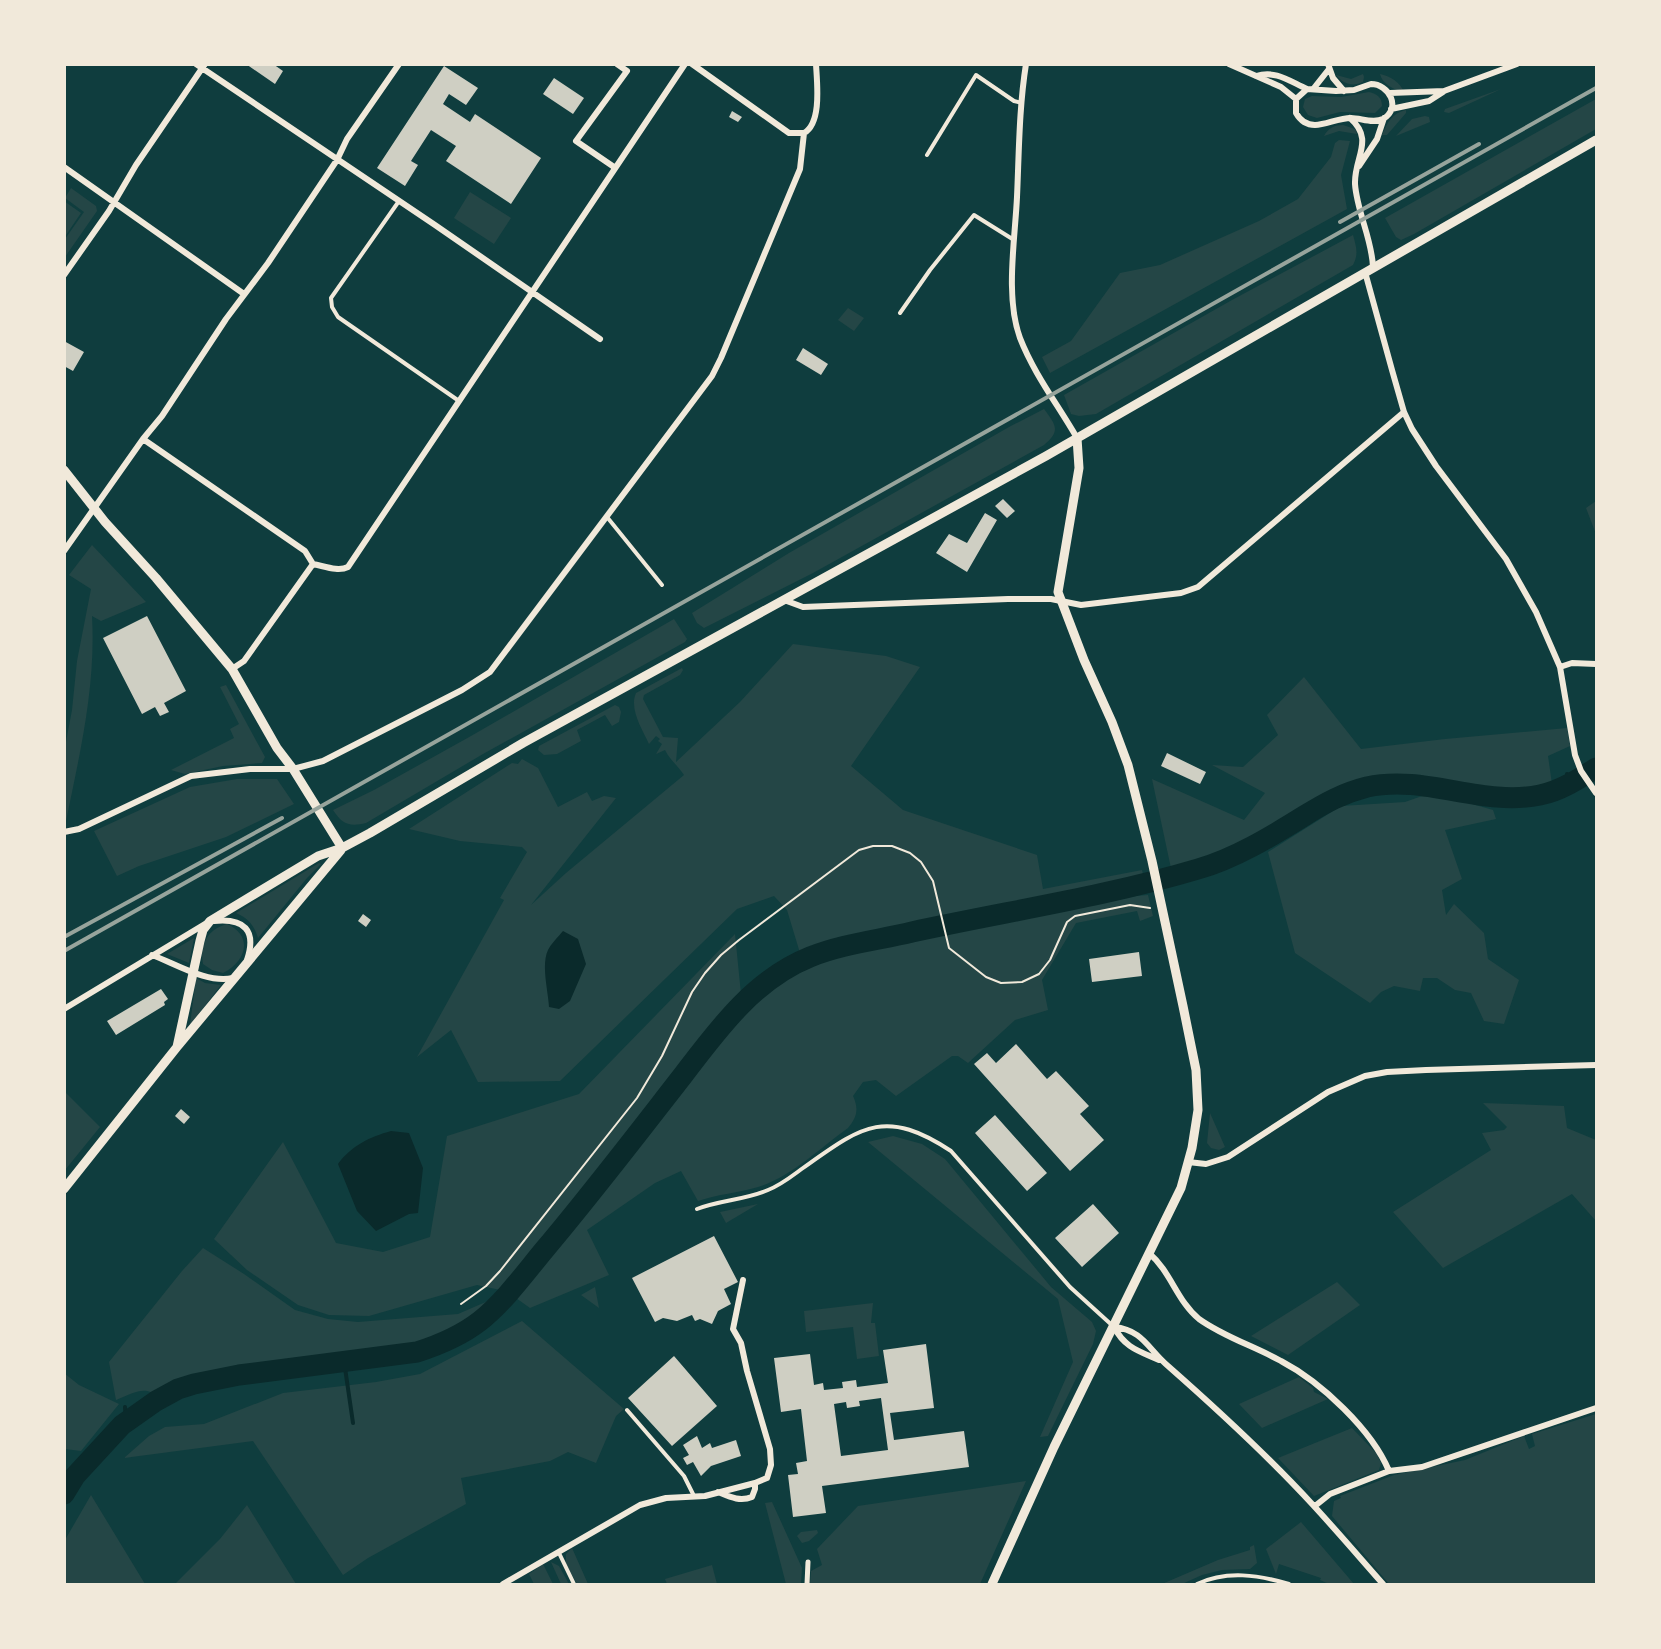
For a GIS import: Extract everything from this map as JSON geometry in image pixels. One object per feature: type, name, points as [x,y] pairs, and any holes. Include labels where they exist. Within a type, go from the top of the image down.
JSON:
[{"type":"street","points":[[64,551],[142,439],[162,416],[337,160],[347,139],[399,64]]},
{"type":"street","points":[[614,167],[576,141],[627,71],[617,64]]},
{"type":"street","points":[[142,439],[305,551],[313,564],[337,569],[348,567],[685,64]]},
{"type":"street","points":[[692,64],[789,133],[804,133],[813,125],[816,108],[816,64]]},
{"type":"street","points":[[992,1584],[1054,1447],[1181,1188],[1192,1148],[1198,1110],[1196,1070],[1162,905],[1123,747],[1084,660],[1058,592],[1079,468],[1077,438],[1036,370],[1020,337],[1016,320],[1012,281],[1026,64]]},
{"type":"street","points":[[1229,64],[1281,87],[1296,99]]},
{"type":"street","points":[[1391,109],[1429,101],[1444,91],[1517,64]]},
{"type":"street","points":[[64,275],[201,66],[600,339]]},
{"type":"street","points":[[1296,99],[1311,88],[1328,67],[1344,91]]},
{"type":"street","points":[[1256,76],[1265,73],[1280,75],[1311,88],[1336,92],[1375,84],[1385,88],[1390,93],[1391,109],[1384,118],[1377,139],[1359,166]]},
{"type":"street","points":[[1390,93],[1444,91]]},
{"type":"street","points":[[1296,99],[1296,113],[1305,122],[1314,125],[1350,118],[1377,121],[1384,118]]},
{"type":"street","points":[[1350,118],[1362,133],[1363,145],[1355,185],[1369,270],[1404,412],[1436,466],[1506,559],[1536,612],[1560,667],[1574,752],[1581,771],[1594,791]]},
{"type":"street","points":[[64,832],[79,829],[191,776],[250,769],[293,769],[323,761],[462,690],[490,672],[678,423],[717,367],[800,169],[804,133]]},
{"type":"street","points":[[64,1009],[318,856],[342,848],[523,743],[1077,438],[1596,140]]},
{"type":"street","points":[[64,167],[244,294]]},
{"type":"street","points":[[783,600],[803,607],[1008,598],[1061,600],[1081,605],[1181,593],[1198,587],[1404,412]]},
{"type":"street","points":[[64,470],[232,669],[277,748],[293,769],[342,848]]},
{"type":"street","points":[[232,669],[244,661],[313,564]]},
{"type":"street","points":[[1560,667],[1572,663],[1596,664]]},
{"type":"street","points":[[64,1189],[177,1047],[342,848]]},
{"type":"street","points":[[177,1047],[203,930],[210,921],[229,920],[242,924],[249,933],[252,947],[246,963]]},
{"type":"street","points":[[152,955],[206,978],[222,981],[235,977]]},
{"type":"street","points":[[1188,1162],[1206,1164],[1228,1157],[1328,1092],[1365,1076],[1387,1072],[1426,1070],[1596,1065]]},
{"type":"street","points":[[1149,1253],[1165,1269],[1178,1294],[1198,1317],[1216,1330],[1280,1360],[1307,1376],[1335,1400],[1381,1454],[1389,1471]]},
{"type":"street","points":[[503,1584],[640,1505],[666,1498],[694,1497],[718,1492],[767,1478],[771,1465],[770,1449],[741,1344],[733,1329],[743,1280]]},
{"type":"street","points":[[1114,1327],[1120,1340],[1162,1362]]},
{"type":"street","points":[[1114,1327],[1137,1334],[1162,1362],[1269,1459],[1315,1506],[1383,1584]]},
{"type":"street","points":[[1315,1506],[1329,1494],[1389,1471],[1422,1467],[1596,1408]]},
{"type":"street","points":[[718,1492],[733,1498],[746,1499],[752,1497],[755,1483]]},
{"type":"street","points":[[807,1584],[808,1562]]},
{"type":"lane","points":[[927,154],[976,75],[1023,104]]},
{"type":"lane","points":[[399,201],[332,298],[332,307],[338,316],[459,402]]},
{"type":"lane","points":[[900,313],[974,214],[1015,241]]},
{"type":"lane","points":[[607,516],[662,585]]},
{"type":"lane","points":[[697,1209],[767,1191],[783,1183],[845,1138],[867,1128],[893,1125],[914,1130],[951,1151],[1070,1287],[1114,1327]]},
{"type":"lane","points":[[627,1410],[684,1476],[694,1497]]},
{"type":"lane","points":[[558,1552],[574,1584]]},
{"type":"lane","points":[[1197,1584],[1220,1577],[1252,1575],[1289,1584]]},
{"type":"path","points":[[461,1304],[486,1286],[500,1271],[622,1117],[658,1063],[692,992],[705,973],[739,940],[859,850],[885,845],[899,848],[921,862],[933,881],[946,943],[953,953],[986,977],[1001,983],[1016,983],[1031,979],[1045,967],[1065,925],[1075,916],[1130,905],[1148,908],[1162,905]]},
{"type":"shaded area","points":[[1363,74],[1363,82],[1356,84],[1345,82],[1336,75],[1351,79]]},
{"type":"shaded area","points":[[1380,74],[1394,80],[1404,92],[1389,86]]},
{"type":"shaded area","points":[[1501,89],[1449,113],[1444,112],[1445,109]]},
{"type":"shaded area","points":[[1369,92],[1377,95],[1381,100],[1382,106],[1375,113],[1340,112],[1317,118],[1308,115],[1303,107],[1305,99],[1312,96],[1341,97]]},
{"type":"shaded area","points":[[1596,99],[1596,129],[1414,234],[1401,240],[1396,237],[1385,218]]},
{"type":"shaded area","points":[[1406,110],[1406,113],[1387,135],[1382,135],[1391,119],[1397,113]]},
{"type":"shaded area","points":[[1429,117],[1430,122],[1396,136],[1412,119]]},
{"type":"shaded area","points":[[1343,125],[1355,129],[1357,134],[1339,131],[1324,136],[1332,128]]},
{"type":"shaded area","points":[[1339,140],[1350,141],[1341,175],[1347,209],[1050,373],[1042,357],[1071,341],[1120,273],[1160,265],[1259,221],[1298,199],[1331,157],[1335,143]]},
{"type":"shaded area","points":[[71,188],[96,206],[97,211],[65,257],[65,239],[84,212],[65,198]]},
{"type":"shaded area","points":[[470,192],[511,218],[494,244],[454,218]]},
{"type":"shaded area","points":[[64,201],[81,213],[66,235],[64,234]]},
{"type":"shaded area","points":[[1353,235],[1356,254],[1353,265],[1096,414],[1079,416],[1071,414],[1064,395]]},
{"type":"shaded area","points":[[848,308],[864,318],[854,331],[838,320]]},
{"type":"shaded area","points":[[1044,409],[1054,424],[1055,432],[1044,445],[813,573],[704,628],[697,623],[692,613],[789,553]]},
{"type":"shaded area","points":[[1596,501],[1596,534],[1586,508]]},
{"type":"shaded area","points":[[92,545],[146,602],[101,621],[92,616],[92,668],[89,694],[65,821],[65,747],[72,710],[77,661],[91,589],[69,575]]},
{"type":"shaded area","points":[[674,619],[687,639],[685,642],[483,754],[366,823],[355,825],[346,823],[333,810],[471,736]]},
{"type":"shaded area","points":[[793,644],[886,656],[920,667],[851,766],[903,810],[1037,855],[1043,889],[1142,870],[1144,879],[1104,890],[830,942],[800,953],[787,910],[774,896],[737,909],[560,1081],[478,1082],[451,1030],[417,1057],[504,900],[500,898],[527,852],[522,847],[460,841],[409,829],[512,763],[518,764],[522,759],[538,768],[558,807],[587,792],[592,801],[604,796],[616,798],[531,905],[684,775],[665,750],[656,754],[662,744],[658,741],[660,739],[656,736],[649,744],[635,712],[636,693],[682,668],[680,675],[644,695],[643,699],[663,737],[678,738],[676,762],[740,702]]},
{"type":"shaded area","points":[[1304,677],[1361,749],[1567,728],[1570,746],[1548,756],[1552,784],[1543,789],[1506,792],[1409,780],[1353,785],[1308,807],[1258,838],[1211,861],[1172,873],[1152,779],[1244,820],[1265,793],[1212,765],[1243,767],[1278,735],[1267,715]]},
{"type":"shaded area","points":[[226,685],[265,757],[262,763],[223,766],[185,774],[171,770],[234,738],[230,729],[239,724],[220,687]]},
{"type":"shaded area","points":[[615,705],[621,712],[619,722],[612,726],[605,715],[577,730],[581,741],[557,754],[544,755],[538,750],[539,746]]},
{"type":"shaded area","points":[[237,779],[277,779],[294,804],[226,837],[139,866],[117,876],[94,831],[190,787]]},
{"type":"shaded area","points":[[1422,796],[1444,796],[1493,810],[1496,819],[1445,830],[1462,879],[1442,890],[1446,915],[1454,904],[1484,933],[1488,959],[1519,980],[1504,1024],[1484,1021],[1471,993],[1455,990],[1437,978],[1423,978],[1420,991],[1394,986],[1381,992],[1370,1003],[1295,953],[1268,852],[1341,806],[1405,802]]},
{"type":"shaded area","points":[[319,863],[321,864],[258,938],[250,923],[236,913]]},
{"type":"shaded area","points":[[1148,895],[1153,916],[1140,921],[1137,911],[1076,923],[1042,980],[1048,1010],[1015,1020],[968,1063],[958,1056],[952,1056],[896,1096],[876,1080],[863,1082],[853,1096],[856,1113],[848,1128],[794,1169],[758,1187],[698,1201],[681,1171],[655,1183],[587,1230],[609,1275],[530,1308],[516,1298],[736,1020],[768,987],[814,962],[1124,897]]},
{"type":"shaded area","points":[[227,924],[241,935],[244,949],[237,962],[223,973],[203,964],[202,950],[210,934],[220,926]]},
{"type":"shaded area","points":[[563,931],[578,939],[586,964],[570,1001],[559,1009],[549,1007],[545,963],[548,950]]},
{"type":"shaded area","points":[[735,934],[741,994],[706,1034],[505,1291],[477,1285],[369,1316],[329,1315],[298,1305],[247,1270],[214,1239],[283,1142],[336,1243],[383,1252],[430,1237],[447,1136],[579,1094]]},
{"type":"shaded area","points":[[194,938],[189,963],[167,954]]},
{"type":"shaded area","points":[[196,978],[205,983],[221,985],[190,1025]]},
{"type":"shaded area","points":[[65,1092],[100,1127],[65,1170]]},
{"type":"shaded area","points":[[1483,1103],[1564,1106],[1567,1128],[1596,1140],[1596,1221],[1572,1194],[1443,1268],[1393,1212],[1491,1150],[1482,1133],[1504,1130],[1507,1127]]},
{"type":"shaded area","points":[[1210,1113],[1225,1147],[1219,1150],[1211,1148],[1207,1143]]},
{"type":"shaded area","points":[[391,1131],[409,1133],[423,1168],[418,1213],[409,1214],[376,1231],[357,1211],[338,1164],[362,1143]]},
{"type":"shaded area","points":[[893,1136],[922,1144],[945,1159],[1051,1287],[1092,1322],[1096,1331],[1093,1344],[1048,1436],[1040,1437],[1073,1362],[1058,1299],[868,1142]]},
{"type":"shaded area","points":[[758,1204],[726,1223],[720,1212]]},
{"type":"shaded area","points":[[203,1248],[295,1310],[328,1319],[358,1322],[458,1314],[488,1301],[480,1314],[439,1340],[391,1351],[259,1366],[178,1385],[158,1397],[148,1391],[143,1391],[116,1400],[109,1362]]},
{"type":"shaded area","points":[[1337,1282],[1360,1305],[1288,1355],[1251,1336]]},
{"type":"shaded area","points":[[595,1287],[599,1308],[581,1295]]},
{"type":"shaded area","points":[[873,1303],[871,1323],[875,1323],[879,1356],[857,1359],[853,1327],[806,1332],[804,1311]]},
{"type":"shaded area","points":[[522,1321],[624,1409],[616,1416],[596,1463],[568,1452],[550,1461],[461,1478],[466,1504],[368,1558],[343,1575],[253,1441],[124,1458],[149,1436],[165,1427],[204,1424],[283,1393],[376,1382],[420,1374]]},
{"type":"shaded area","points":[[64,1373],[79,1385],[119,1404],[81,1451],[65,1449]]},
{"type":"shaded area","points":[[1299,1377],[1313,1388],[1314,1392],[1328,1399],[1262,1428],[1239,1404]]},
{"type":"shaded area","points":[[1596,1414],[1596,1584],[1389,1584],[1332,1516],[1334,1501],[1341,1498],[1340,1496],[1394,1475],[1465,1460],[1524,1436],[1529,1449],[1535,1446],[1532,1434]]},
{"type":"shaded area","points":[[1352,1428],[1376,1453],[1381,1463],[1379,1470],[1314,1496],[1278,1458]]},
{"type":"shaded area","points":[[1026,1481],[980,1584],[810,1584],[811,1571],[822,1565],[817,1549],[858,1506]]},
{"type":"shaded area","points":[[91,1495],[145,1584],[65,1584],[65,1540]]},
{"type":"shaded area","points":[[772,1502],[802,1568],[801,1584],[786,1584],[765,1503]]},
{"type":"shaded area","points":[[247,1505],[296,1584],[175,1584],[220,1539]]},
{"type":"shaded area","points":[[1301,1522],[1354,1584],[1329,1584],[1320,1580],[1321,1578],[1279,1564],[1276,1574],[1266,1549]]},
{"type":"shaded area","points":[[817,1530],[818,1533],[809,1541],[802,1543],[797,1536],[801,1532]]},
{"type":"shaded area","points":[[1254,1545],[1257,1563],[1250,1569],[1222,1570],[1202,1575],[1182,1584],[1162,1584],[1218,1560],[1250,1550],[1250,1547]]},
{"type":"shaded area","points":[[572,1548],[588,1584],[577,1584],[566,1564],[566,1554]]},
{"type":"shaded area","points":[[551,1562],[559,1566],[569,1584],[561,1584]]},
{"type":"shaded area","points":[[543,1564],[553,1584],[534,1584],[529,1574]]},
{"type":"shaded area","points":[[712,1565],[717,1584],[667,1584],[665,1579]]},
{"type":"building","points":[[246,64],[273,64],[283,71],[275,84]]},
{"type":"building","points":[[444,66],[478,88],[466,105],[449,94],[443,104],[470,122],[475,114],[541,158],[511,204],[446,161],[456,146],[431,130],[411,161],[418,165],[405,186],[377,168]]},
{"type":"building","points":[[554,78],[584,98],[573,114],[543,94]]},
{"type":"building","points":[[732,111],[742,117],[738,122],[729,117]]},
{"type":"building","points":[[64,341],[84,352],[73,371],[64,366]]},
{"type":"building","points":[[803,348],[828,364],[821,375],[796,360]]},
{"type":"building","points":[[1003,499],[1015,511],[1007,518],[995,506]]},
{"type":"building","points":[[985,513],[997,520],[967,572],[936,553],[949,534],[967,543]]},
{"type":"building","points":[[147,616],[186,691],[164,703],[169,712],[160,716],[155,707],[142,714],[103,638]]},
{"type":"building","points":[[1167,753],[1206,772],[1200,784],[1161,766]]},
{"type":"building","points":[[363,914],[371,920],[366,927],[358,921]]},
{"type":"building","points":[[1139,952],[1142,976],[1092,982],[1089,959]]},
{"type":"building","points":[[161,989],[168,999],[164,1002],[165,1005],[116,1035],[107,1021]]},
{"type":"building","points":[[1016,1044],[1047,1079],[1056,1071],[1089,1106],[1080,1114],[1104,1140],[1070,1171],[974,1064],[987,1053],[996,1063]]},
{"type":"building","points":[[181,1109],[190,1117],[184,1124],[175,1116]]},
{"type":"building","points":[[995,1115],[1047,1173],[1027,1191],[975,1133]]},
{"type":"building","points":[[1093,1204],[1119,1233],[1082,1267],[1055,1238]]},
{"type":"building","points":[[714,1236],[738,1282],[724,1289],[731,1304],[718,1311],[712,1324],[700,1319],[695,1321],[692,1315],[677,1321],[663,1318],[655,1322],[632,1278]]},
{"type":"building","points":[[926,1344],[934,1408],[890,1413],[894,1440],[964,1431],[969,1467],[822,1486],[826,1513],[793,1517],[788,1475],[798,1474],[796,1463],[807,1461],[801,1409],[781,1412],[774,1358],[810,1354],[814,1385],[823,1383],[824,1390],[843,1388],[842,1382],[856,1380],[857,1387],[888,1383],[883,1350]],"holes":[[[881,1398],[888,1450],[841,1456],[834,1404],[846,1402],[847,1408],[860,1406],[859,1401]]]},
{"type":"building","points":[[674,1356],[717,1406],[672,1446],[628,1398]]},
{"type":"building","points":[[697,1436],[702,1448],[710,1443],[712,1448],[736,1440],[741,1456],[711,1466],[701,1476],[693,1462],[687,1465],[683,1458],[689,1455],[683,1445]]},
{"type":"waterway","points":[[64,1494],[75,1476],[122,1425],[156,1401],[178,1389],[239,1375],[417,1352],[450,1339],[473,1326],[498,1305],[522,1277],[725,1023],[755,992],[790,966],[848,945],[1092,896],[1212,865],[1266,839],[1327,803],[1367,787],[1410,784],[1518,798],[1555,791],[1596,768]]},
{"type":"waterway","points":[[1567,774],[1567,785]]},
{"type":"waterway","points":[[344,1361],[353,1423]]},
{"type":"waterway","points":[[146,1398],[149,1406]]},
{"type":"waterway","points":[[125,1407],[126,1422]]},
{"type":"railway","points":[[64,951],[1596,88]]},
{"type":"railway","points":[[1340,222],[1479,144]]},
{"type":"railway","points":[[64,937],[282,818]]}]
